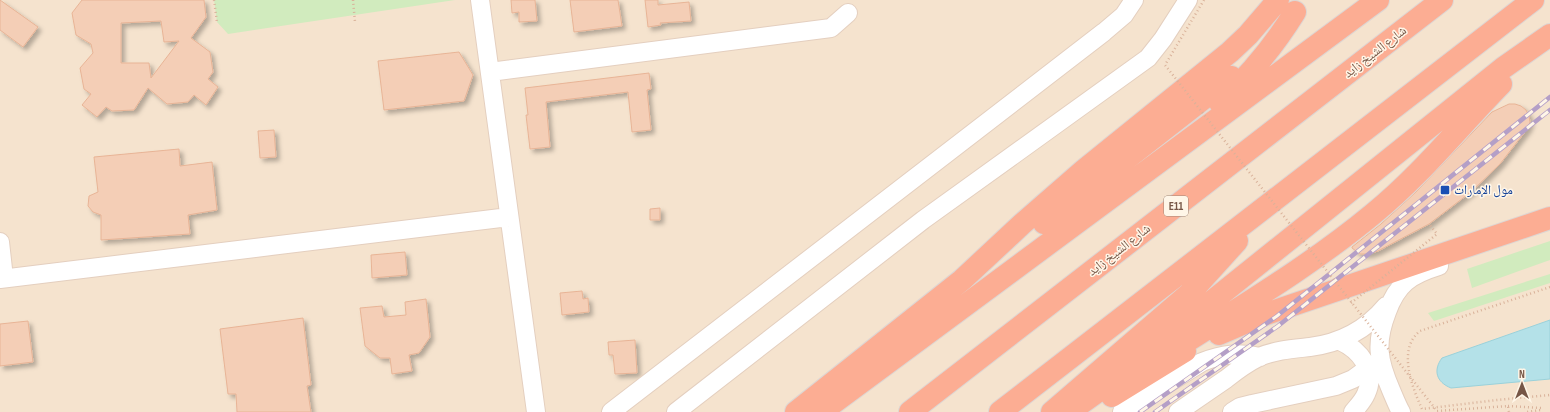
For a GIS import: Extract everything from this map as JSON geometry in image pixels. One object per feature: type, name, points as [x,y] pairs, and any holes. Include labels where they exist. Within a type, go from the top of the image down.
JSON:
[{"type":"highway","points":[[821,412],[972,302],[1378,0]]},
{"type":"highway","name":"شارع الشيخ زايد","points":[[910,412],[1442,0]]},
{"type":"highway","points":[[1000,412],[1532,0]]},
{"type":"highway","points":[[839,412],[930,344],[952,324],[990,283],[1009,267],[1219,104],[1258,64],[1282,32],[1293,4]]},
{"type":"highway","points":[[796,412],[962,280],[1073,179],[1230,52],[1248,35],[1293,4]]},
{"type":"highway","points":[[1081,411],[1156,360],[1305,266],[1373,215],[1435,157],[1491,95],[1547,37]]},
{"type":"highway","points":[[1081,411],[1115,379],[1503,68],[1547,37]]},
{"type":"highway","points":[[1052,412],[1190,293],[1227,253],[1261,211]]},
{"type":"highway","points":[[1081,411],[1193,347],[1241,324],[1550,218]]},
{"type":"street","points":[[480,0],[536,412]]},
{"type":"street","points":[[611,412],[1104,32],[1124,16],[1134,0]]},
{"type":"street","points":[[676,412],[923,220],[1148,58],[1163,40],[1188,0]]},
{"type":"street","points":[[490,72],[831,28],[848,12]]},
{"type":"street","points":[[0,242],[2,278],[509,217]]},
{"type":"street","points":[[1178,412],[1237,370],[1260,357],[1281,350],[1312,347],[1340,341],[1371,322],[1404,283],[1420,273],[1471,255],[1486,248],[1513,231]]},
{"type":"street","points":[[1392,297],[1380,332],[1379,352],[1383,372],[1401,412]]},
{"type":"street","points":[[1340,341],[1357,351],[1368,368],[1370,381],[1367,394],[1353,412]]},
{"type":"street","points":[[1122,412],[1202,362],[1213,358],[1236,354],[1260,357]]},
{"type":"street","points":[[1232,412],[1240,407],[1252,404],[1336,386],[1353,379],[1368,368]]},
{"type":"path","points":[[214,0],[217,22]]},
{"type":"path","points":[[353,0],[355,22]]},
{"type":"path","points":[[1204,0],[1165,65],[1436,411],[1508,406],[1541,408],[1541,410],[1527,412]]},
{"type":"path","points":[[1351,302],[1437,234],[1429,224]]},
{"type":"path","points":[[1550,287],[1420,331],[1410,343],[1409,355],[1412,383],[1422,409],[1482,401],[1550,395]]},
{"type":"path","points":[[1508,406],[1509,412]]},
{"type":"shaded area","points":[[0,0],[1550,0],[1550,412],[0,412]]},
{"type":"green space","points":[[214,0],[455,0],[228,34],[217,22]]},
{"type":"green space","points":[[1550,241],[1550,260],[1472,288],[1467,269]]},
{"type":"green space","points":[[1550,274],[1550,283],[1434,321],[1428,313]]},
{"type":"water","points":[[1550,320],[1550,379],[1451,388],[1439,379],[1437,371],[1439,362],[1442,358]]},
{"type":"building","points":[[0,0],[38,27],[23,47],[0,30]]},
{"type":"building","points":[[82,0],[204,0],[206,17],[191,38],[210,52],[213,72],[208,79],[218,87],[206,105],[194,95],[188,102],[167,104],[148,88],[134,110],[112,111],[106,107],[97,117],[82,105],[91,94],[84,89],[80,68],[93,53],[91,44],[76,35],[72,13]],"holes":[[[161,21],[164,42],[179,41],[151,78],[149,63],[121,63],[121,23]]]},
{"type":"building","points":[[511,0],[535,0],[537,21],[519,22],[519,12],[512,13]]},
{"type":"building","points":[[570,0],[618,0],[622,26],[574,32]]},
{"type":"building","points":[[645,0],[658,0],[658,5],[689,2],[691,21],[660,23],[661,25],[648,27]]},
{"type":"building","points":[[459,52],[473,75],[464,101],[384,110],[378,61]]},
{"type":"building","points":[[649,73],[651,89],[647,90],[651,130],[632,132],[628,92],[546,102],[550,147],[530,149],[526,115],[528,115],[525,88]]},
{"type":"building","name":"مول الإمارات","points":[[1509,104],[1521,106],[1526,110],[1530,122],[1528,128],[1500,164],[1471,192],[1429,224],[1378,251],[1369,254],[1360,254],[1352,248],[1416,192],[1492,112]]},
{"type":"building","points":[[274,130],[276,157],[260,158],[258,131]]},
{"type":"building","points":[[179,149],[180,166],[212,162],[217,210],[188,215],[190,234],[101,240],[101,215],[93,212],[88,206],[89,196],[98,192],[94,157]]},
{"type":"building","points":[[660,208],[660,220],[650,220],[650,209]]},
{"type":"building","points":[[405,252],[407,275],[372,278],[371,255]]},
{"type":"building","points":[[582,291],[583,299],[588,298],[589,312],[562,315],[560,293]]},
{"type":"building","points":[[426,299],[430,337],[419,353],[409,355],[412,371],[392,374],[390,358],[380,358],[365,346],[360,308],[382,306],[384,317],[406,315],[405,302]]},
{"type":"building","points":[[303,318],[311,385],[307,386],[311,412],[237,412],[236,394],[228,394],[220,329]]},
{"type":"building","points":[[28,321],[33,362],[0,366],[0,324]]},
{"type":"building","points":[[635,340],[637,373],[615,374],[613,355],[609,355],[608,342]]},
{"type":"railway","points":[[1140,412],[1277,316],[1550,97]]},
{"type":"railway","points":[[1155,412],[1278,326],[1550,110]]},
{"type":"place","name":"مول الإمارات","points":[[1445,190]]}]
